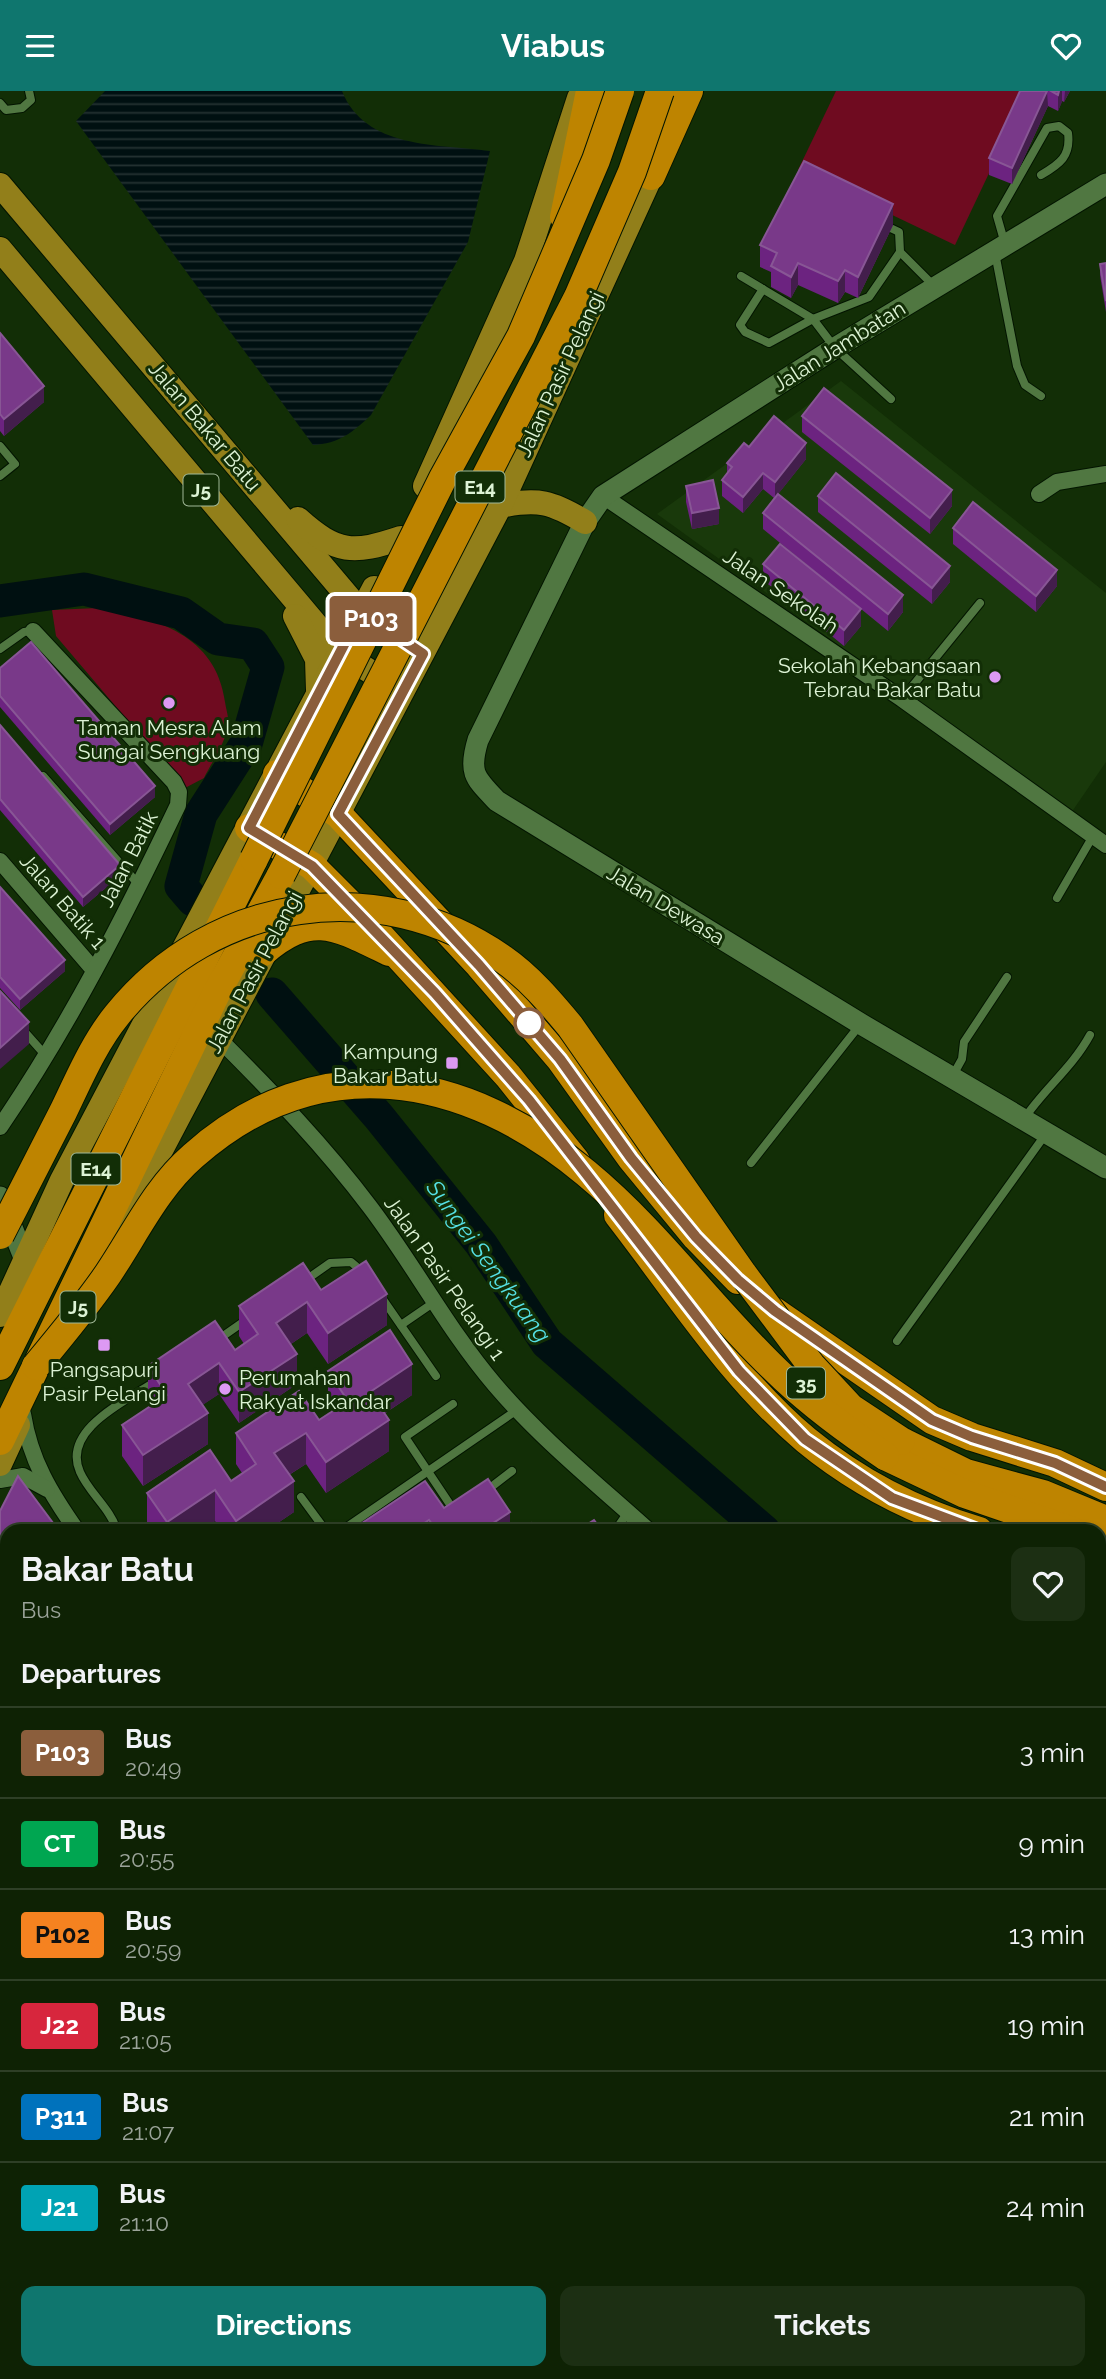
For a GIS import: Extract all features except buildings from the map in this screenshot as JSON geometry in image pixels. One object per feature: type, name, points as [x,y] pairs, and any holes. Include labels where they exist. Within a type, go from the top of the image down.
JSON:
[{"type":"highway","points":[[558,248],[590,91]]},
{"type":"highway","name":"E14","points":[[0,1366],[443,478],[521,336],[596,160],[620,91]]},
{"type":"highway","name":"E14","points":[[0,1441],[216,994],[281,875],[556,342],[632,172],[660,91]]},
{"type":"highway","points":[[651,176],[689,91]]},
{"type":"highway","name":"35","points":[[277,773],[338,814],[479,965],[560,1059],[631,1158],[696,1237],[775,1311],[932,1420],[972,1437],[1055,1463],[1106,1487]]},
{"type":"highway","name":"35","points":[[249,828],[312,866],[407,962],[529,1100],[739,1371],[805,1439],[892,1498],[961,1524]]},
{"type":"highway","points":[[0,1235],[90,1058],[116,1016],[144,985],[215,934],[266,915],[328,906],[389,910],[420,918],[461,935],[503,959],[540,991],[570,1026],[810,1365],[893,1449],[1043,1494],[1106,1521]]},
{"type":"highway","points":[[263,952],[294,929],[318,926],[358,937],[407,962]]},
{"type":"highway","points":[[36,1366],[101,1283],[157,1196],[189,1159],[220,1132],[272,1102],[307,1091],[367,1082],[398,1083],[437,1090],[474,1103],[534,1136],[586,1172],[681,1264],[782,1376],[821,1411],[893,1449],[965,1494],[1058,1524]]},
{"type":"highway","name":"35","points":[[805,1439],[797,1411],[799,1396],[806,1382],[817,1372],[831,1366],[859,1368]]},
{"type":"main road","points":[[0,1315],[62,1180],[249,828],[338,651],[401,537],[526,261],[582,91]]},
{"type":"main road","name":"Jalan Pasir Pelangi","points":[[0,1464],[23,1413],[223,1027],[312,866],[500,506],[651,176]]},
{"type":"main road","name":"Jalan Bakar Batu","points":[[0,185],[361,612],[423,654]]},
{"type":"main road","name":"Jalan Bakar Batu","points":[[0,249],[338,651],[402,692]]},
{"type":"main road","points":[[245,472],[320,539],[331,544],[355,550],[401,537]]},
{"type":"main road","points":[[500,506],[530,500],[549,503],[585,522]]},
{"type":"main road","points":[[268,569],[314,653],[319,669],[318,690]]},
{"type":"street","name":"Jalan Jambatan","points":[[585,522],[603,496],[835,348],[1106,184]]},
{"type":"street","points":[[1039,493],[1057,482],[1106,474]]},
{"type":"street","name":"Jalan Sekolah","points":[[603,496],[902,699],[1099,841]]},
{"type":"street","name":"Jalan Dewasa","points":[[585,522],[478,740],[471,762],[476,779],[497,801],[861,1024],[1106,1168]]},
{"type":"street","name":"Jalan Batik","points":[[0,1127],[48,1058],[139,886],[178,805],[179,792],[174,782],[33,631]]},
{"type":"street","name":"Jalan Batik 1","points":[[0,861],[93,969]]},
{"type":"street","name":"Jalan Pasir Pelangi 1","points":[[223,1027],[363,1198],[469,1353],[517,1410],[641,1524]]},
{"type":"street","points":[[0,1189],[31,1192],[62,1180]]},
{"type":"street","points":[[0,1196],[24,1260]]},
{"type":"street","points":[[23,1413],[27,1438],[47,1489],[72,1524]]},
{"type":"street","points":[[0,1480],[23,1476],[47,1489]]},
{"type":"lane","points":[[0,103],[6,110],[22,108],[31,100],[29,91]]},
{"type":"lane","points":[[1041,175],[1060,164],[1070,149],[1068,133],[1059,126],[1047,128],[997,216],[1017,366],[1026,385],[1041,396]]},
{"type":"lane","points":[[763,289],[740,325],[745,332],[769,343],[813,319],[869,297],[900,252],[899,232],[875,221]]},
{"type":"lane","points":[[900,252],[934,287]]},
{"type":"lane","points":[[741,277],[813,319],[835,348],[891,399]]},
{"type":"lane","points":[[0,446],[15,464],[0,476]]},
{"type":"lane","points":[[902,699],[980,603]]},
{"type":"lane","name":"Jalan Batik","points":[[0,649],[24,632],[33,631]]},
{"type":"lane","points":[[35,766],[139,886]]},
{"type":"lane","points":[[1057,898],[1099,841]]},
{"type":"lane","points":[[952,1077],[962,1059],[964,1042],[1007,977]]},
{"type":"lane","points":[[16,1022],[48,1058]]},
{"type":"lane","points":[[751,1163],[861,1024]]},
{"type":"lane","points":[[1024,1119],[1045,1090],[1067,1071],[1090,1035]]},
{"type":"lane","points":[[897,1341],[1047,1132]]},
{"type":"lane","points":[[295,1287],[330,1263],[351,1262],[365,1274],[436,1376]]},
{"type":"lane","points":[[401,1325],[433,1303]]},
{"type":"lane","points":[[204,1349],[250,1318]]},
{"type":"lane","points":[[112,1524],[79,1472],[76,1453],[83,1434],[169,1372]]},
{"type":"lane","points":[[453,1404],[405,1437],[451,1506],[462,1507]]},
{"type":"lane","points":[[351,1524],[517,1410]]},
{"type":"lane","points":[[472,1500],[512,1471]]},
{"type":"lane","points":[[301,1497],[321,1524]]},
{"type":"lane","points":[[620,1524],[628,1512]]},
{"type":"shaded area","points":[[105,91],[342,91],[353,110],[367,124],[385,134],[426,144],[490,151],[468,242],[371,415],[352,432],[338,440],[313,445],[76,121]]},
{"type":"shaded area","points":[[836,91],[1028,91],[955,245],[798,170]]},
{"type":"shaded area","name":"Sekolah Kebangsaan Tebrau Bakar Batu","points":[[841,381],[1106,593],[1106,762],[1071,813],[657,514]]},
{"type":"shaded area","name":"Taman Mesra Alam Sungai Sengkuang","points":[[98,608],[162,624],[196,645],[210,660],[219,679],[228,721],[222,745],[204,778],[185,788],[56,636],[52,610]]},
{"type":"waterway","name":"Sungei Sengkuang","points":[[0,601],[84,589],[181,613],[218,639],[253,644],[268,667],[246,744],[201,814],[181,886],[193,900]]},
{"type":"waterway","name":"Sungei Sengkuang","points":[[272,994],[379,1117],[481,1244],[547,1343],[756,1524]]},
{"type":"bus line","name":"P103","points":[[954,1524],[892,1498],[805,1439],[739,1371],[529,1100],[407,962],[312,866],[249,828],[338,651],[361,612],[423,654],[338,814],[479,965],[560,1059],[631,1158],[696,1237],[738,1280],[775,1311],[932,1420],[972,1437],[1055,1463],[1106,1487]]},
{"type":"place","name":"Sekolah Kebangsaan Tebrau Bakar Batu","points":[[995,677]]},
{"type":"place","name":"Taman Mesra Alam Sungai Sengkuang","points":[[169,703]]},
{"type":"place","name":"Kampung Bakar Batu","points":[[452,1063]]},
{"type":"place","name":"Pangsapuri Pasir Pelangi","points":[[104,1345]]},
{"type":"place","name":"Perumahan Rakyat Iskandar","points":[[225,1389]]}]
